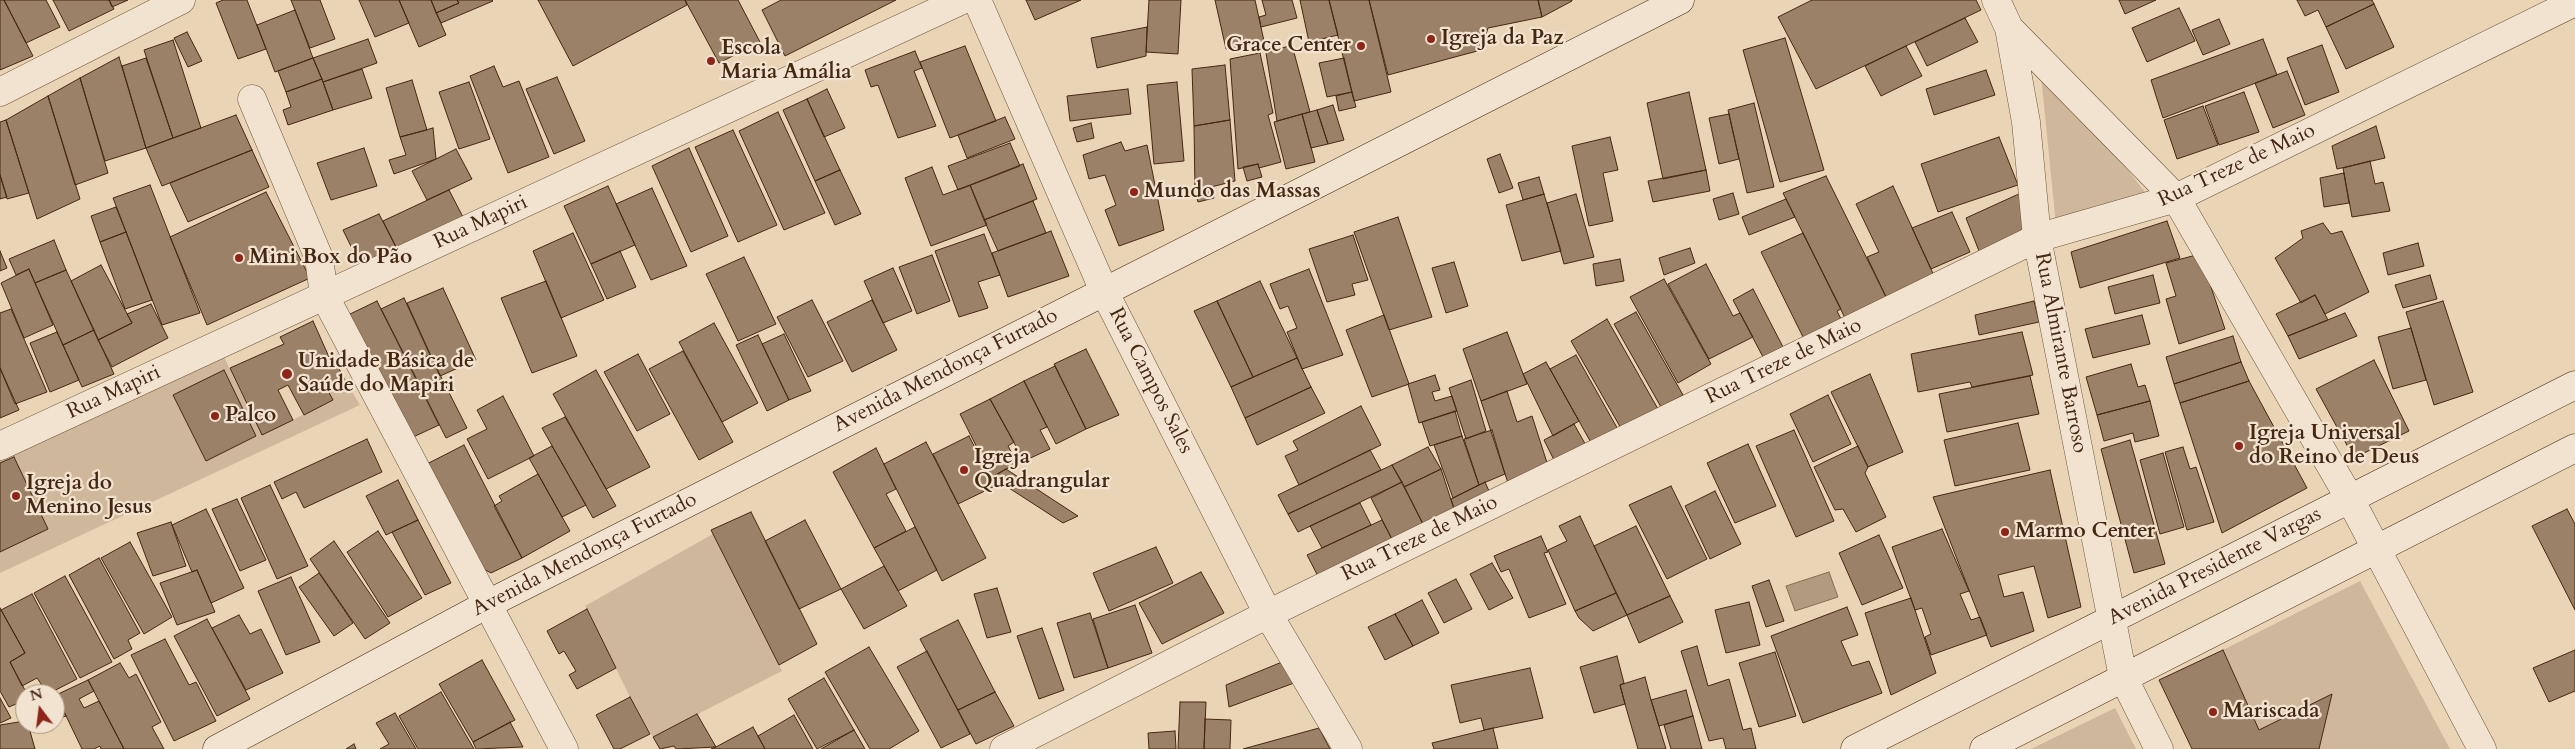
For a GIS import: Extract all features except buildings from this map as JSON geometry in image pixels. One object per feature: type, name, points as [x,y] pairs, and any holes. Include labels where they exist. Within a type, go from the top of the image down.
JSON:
[{"type":"street","points":[[0,92],[181,0]]},
{"type":"street","name":"Rua Mapiri","points":[[0,446],[962,0]]},
{"type":"street","name":"Rua Campos Sales","points":[[977,0],[1104,291],[1268,614],[1348,749]]},
{"type":"street","name":"Avenida Mendonça Furtado","points":[[216,749],[486,605],[1680,0]]},
{"type":"street","name":"Rua Almirante Barroso","points":[[1996,0],[2009,28],[2026,122],[2038,238],[2123,676],[2159,749]]},
{"type":"street","name":"Rua Treze de Maio","points":[[1004,749],[1268,614],[2038,238],[2176,198],[2575,2]]},
{"type":"street","name":"Rua Almirante Barroso","points":[[2009,28],[2176,198],[2350,499],[2482,749]]},
{"type":"street","points":[[252,99],[319,258],[324,295],[486,605],[564,749]]},
{"type":"street","name":"Avenida Presidente Vargas","points":[[1856,749],[2575,385]]},
{"type":"street","points":[[1984,749],[2123,676],[2575,448]]},
{"type":"shaded area","points":[[2039,56],[2148,196],[2057,235]]},
{"type":"shaded area","points":[[223,355],[262,435],[333,400],[327,389],[345,380],[360,405],[0,573],[0,458]]},
{"type":"shaded area","points":[[713,534],[782,671],[653,737],[630,697],[585,606]]},
{"type":"shaded area","points":[[1829,572],[1838,597],[1795,611],[1786,586]]},
{"type":"shaded area","points":[[2360,581],[2450,749],[2319,749],[2332,695],[2259,730],[2223,650]]},
{"type":"shaded area","points":[[2115,708],[2136,749],[2031,749]]},
{"type":"place","name":"Igreja da Paz","points":[[1431,39]]},
{"type":"place","name":"Grace Center","points":[[1361,46]]},
{"type":"place","name":"Escola Maria Amália","points":[[711,61]]},
{"type":"place","name":"Mundo das Massas","points":[[1134,192]]},
{"type":"place","name":"Mini Box do Pão","points":[[239,258]]},
{"type":"place","name":"Unidade Básica de Saúde do Mapiri","points":[[287,374]]},
{"type":"place","name":"Palco","points":[[215,416]]},
{"type":"place","name":"Igreja Universal do Reino de Deus","points":[[2239,446]]},
{"type":"place","name":"Igreja Quadrangular","points":[[964,470]]},
{"type":"place","name":"Igreja do Menino Jesus","points":[[16,496]]},
{"type":"place","name":"Marmo Center","points":[[2005,532]]},
{"type":"place","name":"Mariscada","points":[[2213,712]]}]
